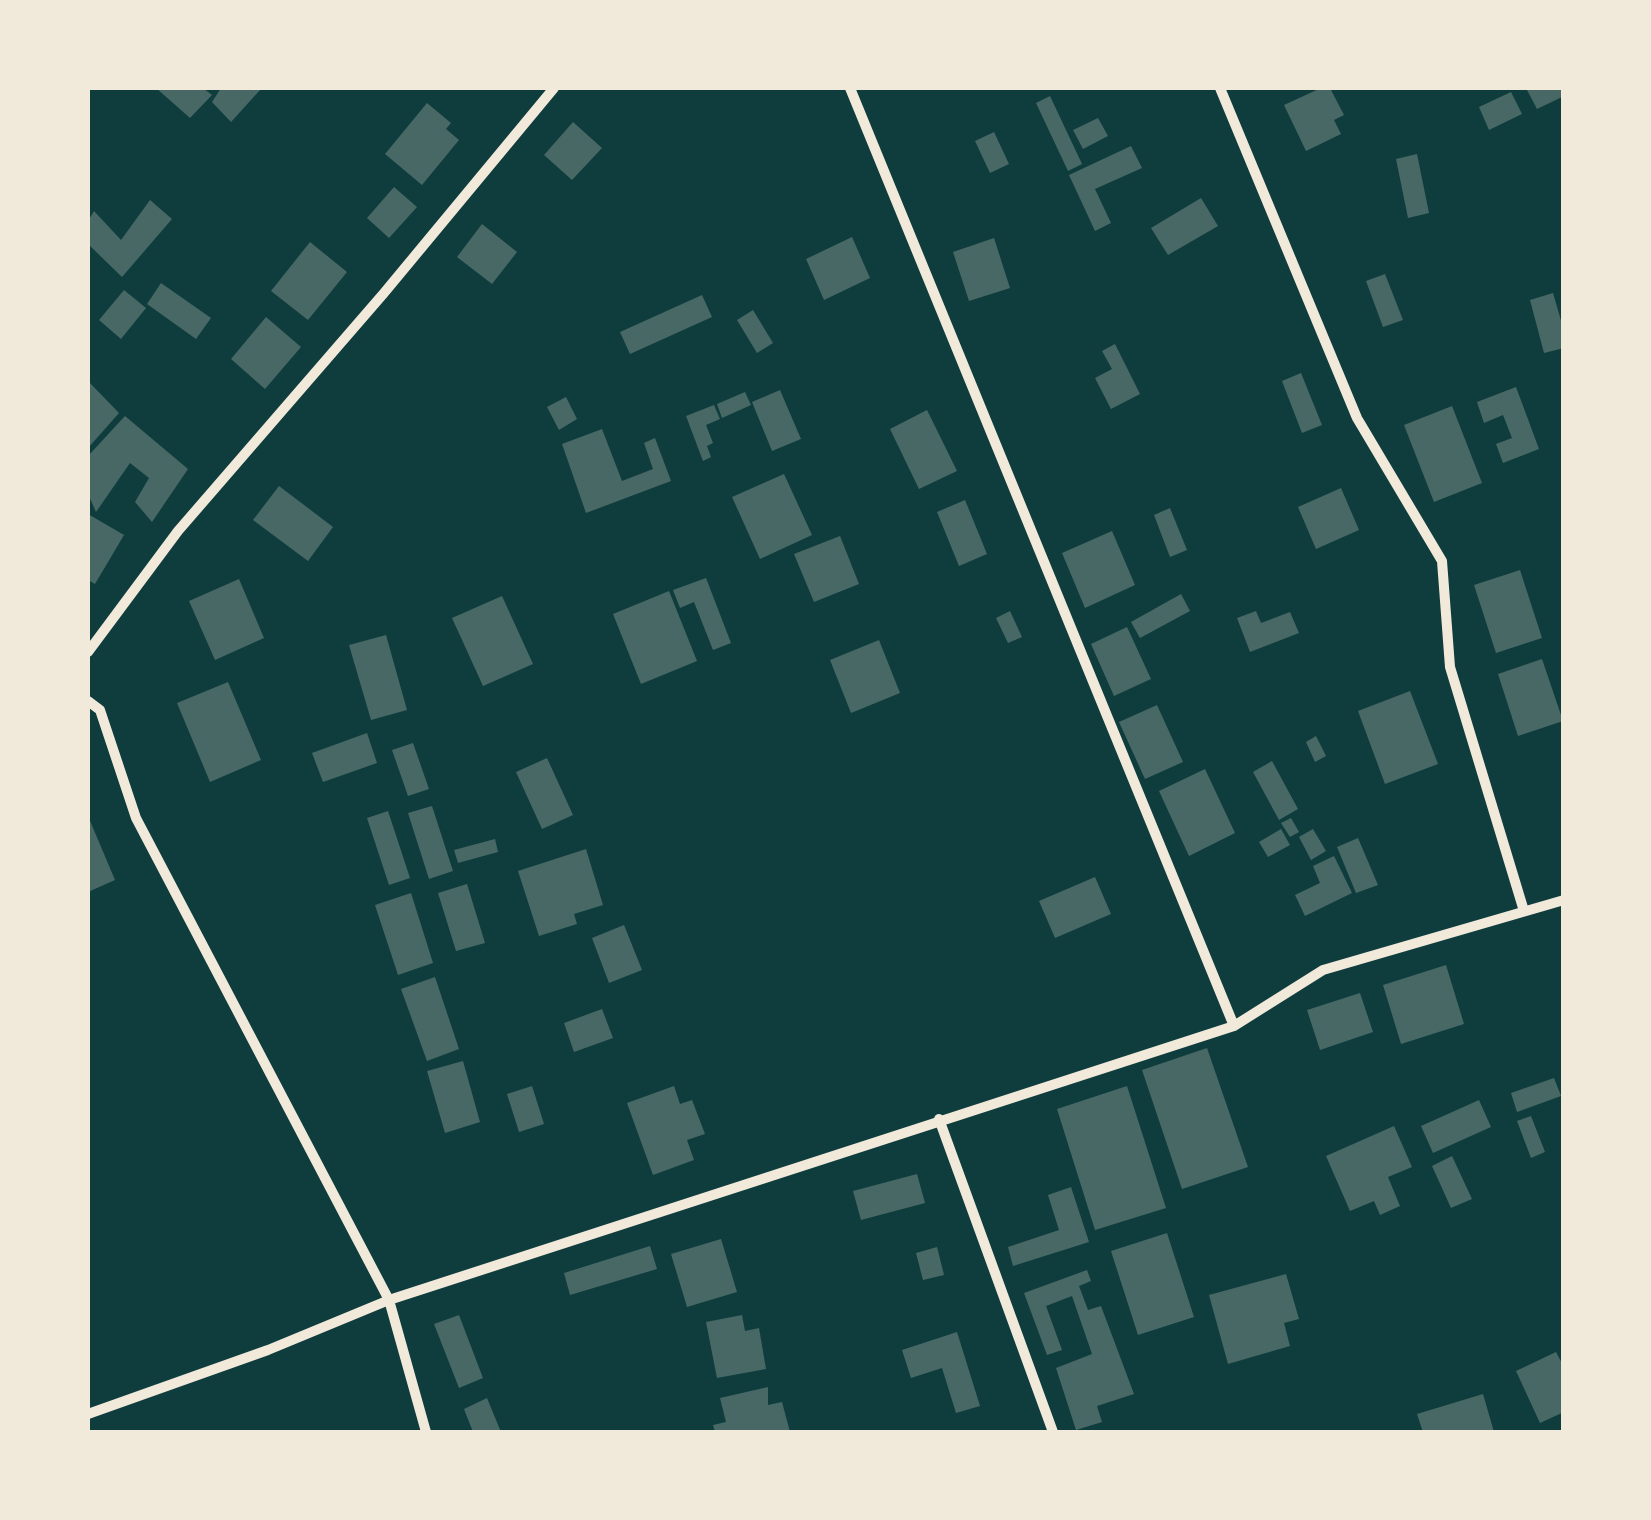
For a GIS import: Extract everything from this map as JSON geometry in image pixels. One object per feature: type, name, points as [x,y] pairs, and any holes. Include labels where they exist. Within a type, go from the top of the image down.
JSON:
[{"type":"street","points":[[88,652],[178,531],[384,293],[554,88]]},
{"type":"street","points":[[850,88],[1234,1026]]},
{"type":"street","points":[[1220,88],[1357,418],[1442,561],[1450,668],[1524,911]]},
{"type":"street","points":[[88,700],[100,710],[136,818],[388,1300],[426,1432]]},
{"type":"street","points":[[88,1414],[268,1350],[388,1300],[1234,1026],[1323,970],[1564,900]]},
{"type":"street","points":[[939,1119],[1053,1432]]},
{"type":"building","points":[[156,88],[203,88],[212,95],[190,118]]},
{"type":"building","points":[[221,88],[260,90],[231,122],[212,102]]},
{"type":"building","points":[[1321,88],[1330,88],[1344,115],[1334,120],[1341,134],[1306,151],[1284,105]]},
{"type":"building","points":[[1526,88],[1564,88],[1564,96],[1537,109]]},
{"type":"building","points":[[1511,92],[1522,114],[1489,130],[1479,107]]},
{"type":"building","points":[[1050,96],[1082,164],[1068,171],[1036,103]]},
{"type":"building","points":[[427,103],[451,123],[446,129],[459,140],[422,185],[385,154]]},
{"type":"building","points":[[1098,118],[1108,136],[1083,149],[1073,130]]},
{"type":"building","points":[[573,122],[602,148],[572,180],[544,155]]},
{"type":"building","points":[[994,132],[1009,164],[990,173],[975,141]]},
{"type":"building","points":[[1131,146],[1142,168],[1095,189],[1111,223],[1095,231],[1069,175]]},
{"type":"building","points":[[1417,154],[1429,213],[1408,218],[1396,159]]},
{"type":"building","points":[[394,187],[417,207],[389,238],[367,218]]},
{"type":"building","points":[[1201,198],[1218,226],[1168,255],[1151,228]]},
{"type":"building","points":[[150,200],[172,219],[122,277],[88,244],[88,221],[94,211],[121,240]]},
{"type":"building","points":[[482,224],[517,252],[492,284],[457,257]]},
{"type":"building","points":[[852,237],[870,278],[824,300],[806,259]]},
{"type":"building","points":[[994,238],[1010,288],[969,301],[953,252]]},
{"type":"building","points":[[310,242],[347,272],[308,320],[271,291]]},
{"type":"building","points":[[1385,274],[1403,320],[1383,327],[1366,281]]},
{"type":"building","points":[[161,283],[211,318],[196,339],[147,304]]},
{"type":"building","points":[[124,290],[146,308],[121,339],[99,320]]},
{"type":"building","points":[[1553,293],[1564,331],[1564,348],[1544,353],[1530,300]]},
{"type":"building","points":[[702,295],[712,317],[630,354],[620,332]]},
{"type":"building","points":[[753,310],[773,343],[757,353],[737,320]]},
{"type":"building","points":[[266,317],[301,347],[265,389],[231,359]]},
{"type":"building","points":[[1115,344],[1140,394],[1111,409],[1095,378],[1112,369],[1102,351]]},
{"type":"building","points":[[1301,373],[1322,425],[1302,433],[1282,381]]},
{"type":"building","points":[[88,381],[119,413],[88,448]]},
{"type":"building","points":[[1516,387],[1539,449],[1503,463],[1496,444],[1512,438],[1503,415],[1484,423],[1477,402]]},
{"type":"building","points":[[780,390],[801,439],[772,451],[752,402]]},
{"type":"building","points":[[745,392],[751,405],[722,418],[717,404]]},
{"type":"building","points":[[566,397],[577,419],[559,430],[547,407]]},
{"type":"building","points":[[714,405],[720,419],[706,425],[713,443],[707,446],[711,457],[703,461],[686,416]]},
{"type":"building","points":[[1452,406],[1482,483],[1434,502],[1404,425]]},
{"type":"building","points":[[927,410],[957,471],[919,489],[890,429]]},
{"type":"building","points":[[125,416],[188,469],[152,522],[135,502],[149,478],[130,463],[96,512],[88,494],[88,456]]},
{"type":"building","points":[[602,429],[622,481],[653,469],[644,443],[655,438],[671,481],[586,513],[562,444]]},
{"type":"building","points":[[784,474],[812,535],[760,559],[732,497]]},
{"type":"building","points":[[279,486],[333,527],[308,561],[253,520]]},
{"type":"building","points":[[1341,488],[1359,530],[1316,549],[1298,507]]},
{"type":"building","points":[[965,500],[987,554],[959,566],[937,512]]},
{"type":"building","points":[[1170,508],[1187,550],[1170,557],[1154,515]]},
{"type":"building","points":[[88,514],[124,535],[95,584],[88,580]]},
{"type":"building","points":[[1112,531],[1135,585],[1085,608],[1062,553]]},
{"type":"building","points":[[840,536],[859,584],[814,602],[794,554]]},
{"type":"building","points":[[1520,570],[1542,638],[1496,653],[1474,585]]},
{"type":"building","points":[[706,578],[731,643],[713,650],[694,602],[680,608],[673,590]]},
{"type":"building","points":[[239,579],[264,638],[215,660],[189,601]]},
{"type":"building","points":[[669,591],[697,661],[641,684],[613,614]]},
{"type":"building","points":[[1181,594],[1190,611],[1140,638],[1131,622]]},
{"type":"building","points":[[502,596],[533,664],[483,686],[452,618]]},
{"type":"building","points":[[1010,611],[1022,637],[1008,643],[996,618]]},
{"type":"building","points":[[1256,611],[1261,623],[1290,612],[1299,633],[1250,652],[1237,618]]},
{"type":"building","points":[[1127,627],[1151,679],[1114,696],[1091,644]]},
{"type":"building","points":[[386,635],[407,710],[371,720],[349,645]]},
{"type":"building","points":[[879,640],[900,693],[851,713],[830,660]]},
{"type":"building","points":[[1542,659],[1563,721],[1518,736],[1498,674]]},
{"type":"building","points":[[228,682],[261,760],[210,782],[177,703]]},
{"type":"building","points":[[1410,691],[1438,764],[1385,784],[1358,711]]},
{"type":"building","points":[[1157,705],[1183,762],[1145,779],[1119,722]]},
{"type":"building","points":[[367,733],[377,763],[323,782],[312,753]]},
{"type":"building","points":[[1316,736],[1326,756],[1315,762],[1306,742]]},
{"type":"building","points":[[413,743],[429,789],[408,796],[392,750]]},
{"type":"building","points":[[547,758],[573,815],[542,829],[516,772]]},
{"type":"building","points":[[1272,761],[1298,809],[1279,820],[1253,772]]},
{"type":"building","points":[[1205,769],[1235,833],[1189,856],[1159,791]]},
{"type":"building","points":[[432,806],[453,871],[429,879],[408,813]]},
{"type":"building","points":[[388,811],[410,878],[389,885],[367,818]]},
{"type":"building","points":[[88,816],[115,880],[88,892]]},
{"type":"building","points":[[1291,818],[1299,832],[1290,837],[1281,823]]},
{"type":"building","points":[[1281,829],[1290,845],[1268,857],[1259,842]]},
{"type":"building","points":[[1313,829],[1326,851],[1311,860],[1299,837]]},
{"type":"building","points":[[1358,838],[1378,885],[1356,893],[1337,847]]},
{"type":"building","points":[[495,839],[498,852],[458,863],[454,850]]},
{"type":"building","points":[[586,849],[603,905],[574,914],[577,924],[539,936],[518,871]]},
{"type":"building","points":[[1334,856],[1352,893],[1305,916],[1295,895],[1320,883],[1313,866]]},
{"type":"building","points":[[1095,877],[1111,914],[1055,938],[1039,901]]},
{"type":"building","points":[[467,884],[485,943],[456,951],[438,893]]},
{"type":"building","points":[[411,893],[433,963],[398,975],[375,905]]},
{"type":"building","points":[[624,925],[642,970],[609,983],[592,938]]},
{"type":"building","points":[[1446,965],[1464,1024],[1401,1044],[1383,985]]},
{"type":"building","points":[[435,977],[459,1049],[427,1061],[401,989]]},
{"type":"building","points":[[1360,993],[1373,1032],[1320,1050],[1307,1010]]},
{"type":"building","points":[[602,1009],[613,1038],[574,1052],[564,1023]]},
{"type":"building","points":[[1207,1048],[1248,1167],[1182,1189],[1142,1070]]},
{"type":"building","points":[[463,1061],[480,1122],[445,1133],[427,1071]]},
{"type":"building","points":[[1554,1078],[1561,1096],[1517,1112],[1511,1093]]},
{"type":"building","points":[[532,1086],[544,1124],[519,1132],[507,1094]]},
{"type":"building","points":[[674,1086],[680,1104],[692,1100],[705,1134],[687,1140],[694,1160],[653,1175],[627,1103]]},
{"type":"building","points":[[1127,1086],[1166,1208],[1095,1230],[1057,1109]]},
{"type":"building","points":[[1479,1100],[1491,1127],[1433,1153],[1421,1126]]},
{"type":"building","points":[[1531,1116],[1545,1152],[1531,1158],[1517,1121]]},
{"type":"building","points":[[1394,1126],[1412,1167],[1388,1177],[1400,1206],[1380,1215],[1374,1201],[1350,1211],[1326,1156]]},
{"type":"building","points":[[1452,1156],[1472,1199],[1451,1208],[1432,1166]]},
{"type":"building","points":[[917,1174],[925,1203],[861,1220],[853,1191]]},
{"type":"building","points":[[1071,1187],[1089,1242],[1013,1266],[1008,1247],[1059,1230],[1048,1195]]},
{"type":"building","points":[[1167,1233],[1194,1317],[1138,1335],[1111,1251]]},
{"type":"building","points":[[721,1239],[737,1292],[687,1307],[671,1254]]},
{"type":"building","points":[[650,1246],[657,1269],[570,1295],[564,1273]]},
{"type":"building","points":[[937,1247],[944,1275],[923,1280],[916,1253]]},
{"type":"building","points":[[1087,1270],[1091,1281],[1079,1286],[1088,1310],[1101,1306],[1134,1394],[1097,1406],[1102,1422],[1076,1430],[1056,1368],[1092,1354],[1072,1296],[1046,1306],[1062,1350],[1047,1355],[1024,1293]]},
{"type":"building","points":[[1286,1274],[1299,1319],[1284,1323],[1290,1346],[1228,1364],[1209,1295]]},
{"type":"building","points":[[459,1315],[483,1378],[459,1388],[434,1324]]},
{"type":"building","points":[[742,1315],[745,1331],[759,1328],[766,1369],[717,1378],[706,1322]]},
{"type":"building","points":[[957,1332],[980,1406],[956,1413],[942,1368],[911,1378],[902,1350]]},
{"type":"building","points":[[1556,1352],[1564,1367],[1564,1412],[1540,1423],[1516,1371]]},
{"type":"building","points":[[768,1387],[768,1405],[782,1402],[790,1432],[715,1432],[713,1425],[726,1422],[720,1398]]},
{"type":"building","points":[[1483,1394],[1494,1432],[1423,1432],[1417,1414]]},
{"type":"building","points":[[487,1398],[501,1432],[473,1432],[464,1409]]}]
